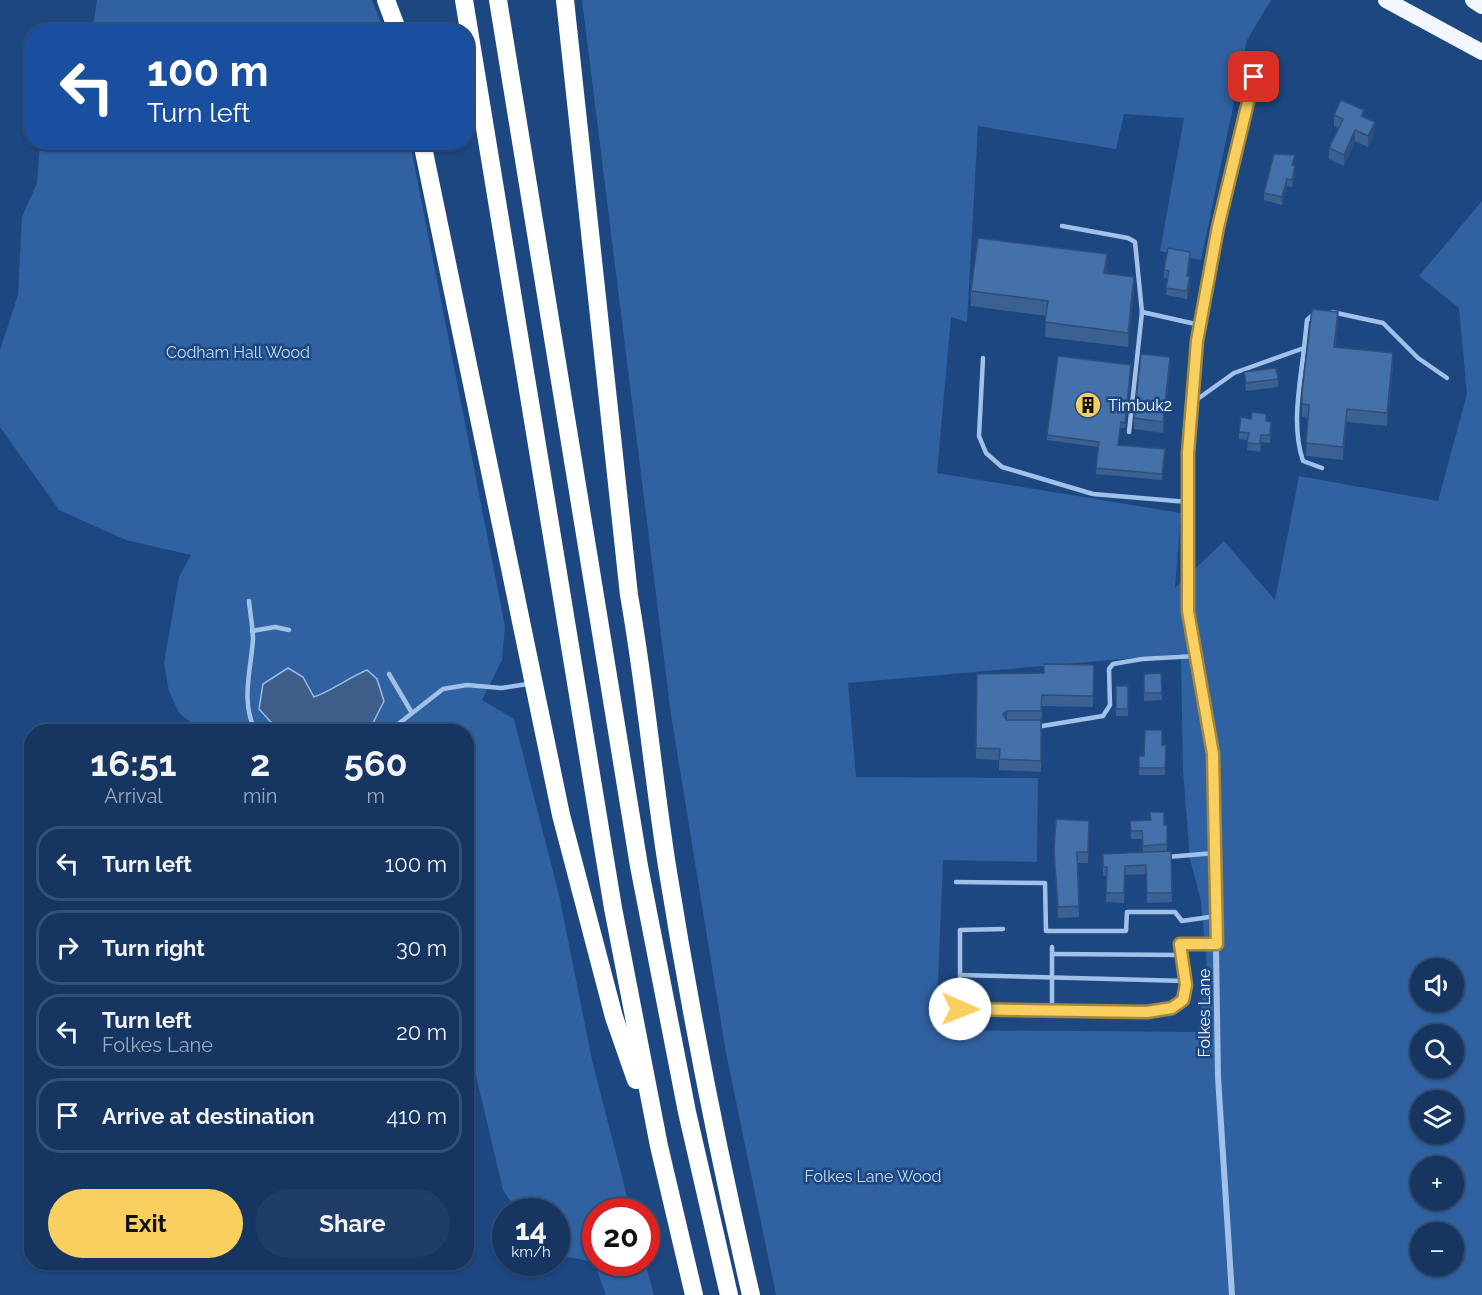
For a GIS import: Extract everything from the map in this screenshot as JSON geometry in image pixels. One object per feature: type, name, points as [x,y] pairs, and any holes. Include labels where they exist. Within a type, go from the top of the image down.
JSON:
[{"type":"highway","points":[[386,0],[395,24]]},
{"type":"highway","points":[[464,0],[468,24]]},
{"type":"highway","points":[[498,0],[639,866],[684,1101],[729,1295]]},
{"type":"highway","points":[[565,0],[629,595],[644,683],[667,865],[709,1100],[751,1295]]},
{"type":"highway","points":[[1386,0],[1482,52]]},
{"type":"highway","points":[[1473,0],[1482,6]]},
{"type":"highway","points":[[474,62],[596,814],[659,1146],[694,1295]]},
{"type":"highway","points":[[424,150],[561,815],[614,1017],[659,1146]]},
{"type":"street","name":"Folkes Lane","points":[[1232,1295],[1218,1077],[1213,754],[1188,611],[1188,502],[1192,403],[1200,325],[1218,227],[1259,56]]},
{"type":"lane","points":[[1062,226],[1128,238],[1135,242],[1142,312],[1129,432]]},
{"type":"lane","points":[[1142,312],[1200,325]]},
{"type":"lane","points":[[1322,468],[1303,461],[1296,424],[1307,320],[1317,312],[1332,312],[1383,323],[1418,358],[1447,378]]},
{"type":"lane","points":[[1192,403],[1234,373],[1304,348]]},
{"type":"lane","points":[[983,358],[979,436],[986,453],[995,463],[1093,494],[1188,502]]},
{"type":"lane","points":[[249,601],[252,631],[247,682],[248,717],[252,724]]},
{"type":"lane","points":[[252,631],[276,627],[289,630]]},
{"type":"lane","points":[[1026,727],[1044,727],[1103,716],[1110,705],[1109,669],[1113,664],[1142,659],[1196,656]]},
{"type":"lane","points":[[389,674],[412,713]]},
{"type":"lane","points":[[398,724],[443,689],[467,685],[501,688],[534,683]]},
{"type":"lane","points":[[1155,858],[1215,853]]},
{"type":"lane","points":[[956,882],[1045,883],[1046,931],[1126,931],[1127,912],[1175,912],[1182,921],[1216,916]]},
{"type":"lane","points":[[1003,929],[960,930],[960,1009],[1147,1012],[1172,1008],[1183,1000],[1186,981],[1180,944],[1217,944]]},
{"type":"lane","points":[[1052,947],[1052,1010]]},
{"type":"lane","points":[[1052,954],[1182,955]]},
{"type":"lane","points":[[960,975],[1186,981]]},
{"type":"green space","points":[[97,0],[372,0],[381,24],[93,24]]},
{"type":"green space","name":"Folkes Lane Wood","points":[[582,0],[1271,0],[1247,40],[1201,260],[1160,251],[1184,118],[1124,114],[1116,149],[978,126],[967,322],[951,317],[937,473],[1181,513],[1175,588],[1224,541],[1275,600],[1299,476],[1438,501],[1467,394],[1459,308],[1419,276],[1482,201],[1482,1295],[776,1295],[726,1053],[671,715]],"holes":[[[1181,654],[1183,770],[1190,859],[1201,901],[1207,967],[1198,1032],[936,1030],[943,860],[1037,862],[1038,778],[856,777],[848,683]]]},
{"type":"green space","name":"Codham Hall Wood","points":[[39,150],[411,150],[505,626],[502,660],[482,700],[514,719],[559,895],[592,1060],[627,1198],[582,1198],[582,1260],[570,1257],[570,1198],[508,1198],[503,1190],[474,1067],[474,724],[193,724],[179,713],[169,691],[164,663],[179,577],[191,555],[126,540],[59,510],[0,427],[0,350],[18,295],[22,217],[37,183]]},
{"type":"green space","name":"Codham Hall Wood","points":[[599,1276],[649,1276],[654,1295],[606,1295]]},
{"type":"shaded area","points":[[288,668],[303,677],[314,697],[367,670],[377,679],[384,701],[372,724],[273,724],[259,709],[263,684]]},
{"type":"building","points":[[1341,100],[1364,110],[1361,116],[1375,122],[1368,136],[1355,130],[1344,155],[1329,148],[1343,119],[1334,115]]},
{"type":"building","points":[[1274,154],[1295,155],[1292,180],[1287,179],[1282,197],[1264,193]]},
{"type":"building","points":[[978,238],[1107,254],[1104,273],[1134,277],[1128,333],[1045,322],[1048,301],[971,291]]},
{"type":"building","points":[[1168,248],[1190,252],[1187,276],[1190,276],[1187,291],[1166,288],[1169,271],[1164,270]]},
{"type":"building","points":[[1312,309],[1338,312],[1334,347],[1393,353],[1387,413],[1347,409],[1343,447],[1306,443],[1309,405],[1302,404],[1302,392]]},
{"type":"building","points":[[1141,354],[1170,357],[1163,422],[1134,418]]},
{"type":"building","name":"Timbuk2","points":[[1058,356],[1131,365],[1125,423],[1121,422],[1118,445],[1165,449],[1162,474],[1096,468],[1099,442],[1047,435]]},
{"type":"building","points":[[1276,368],[1278,379],[1246,383],[1244,372]]},
{"type":"building","points":[[1252,412],[1266,414],[1266,421],[1271,422],[1270,435],[1261,435],[1260,444],[1247,443],[1249,433],[1239,432],[1241,417],[1251,419]]},
{"type":"building","points":[[1044,664],[1094,665],[1093,696],[1042,695],[1041,711],[1007,711],[1003,714],[1006,720],[1041,720],[1041,761],[999,759],[1000,749],[976,748],[977,674],[1044,673]]},
{"type":"building","points":[[1161,673],[1162,693],[1144,693],[1144,674]]},
{"type":"building","points":[[1116,686],[1128,686],[1128,709],[1116,709]]},
{"type":"building","points":[[1145,730],[1162,730],[1162,745],[1166,745],[1165,768],[1139,768],[1139,756],[1144,756]]},
{"type":"building","points":[[1150,812],[1164,812],[1167,844],[1143,846],[1142,831],[1131,831],[1130,821],[1151,820]]},
{"type":"building","points":[[1056,819],[1089,821],[1088,852],[1077,852],[1079,906],[1058,907],[1054,851]]},
{"type":"building","points":[[1171,851],[1172,893],[1147,893],[1146,865],[1125,866],[1124,893],[1106,893],[1107,867],[1103,867],[1103,854]]},
{"type":"place","name":"Timbuk2","points":[[1088,405]]},
{"type":"route","points":[[960,1009],[1147,1012],[1172,1008],[1183,1000],[1186,985],[1180,944],[1217,944],[1213,754],[1188,611],[1188,453],[1197,341],[1218,227],[1254,77]]}]
